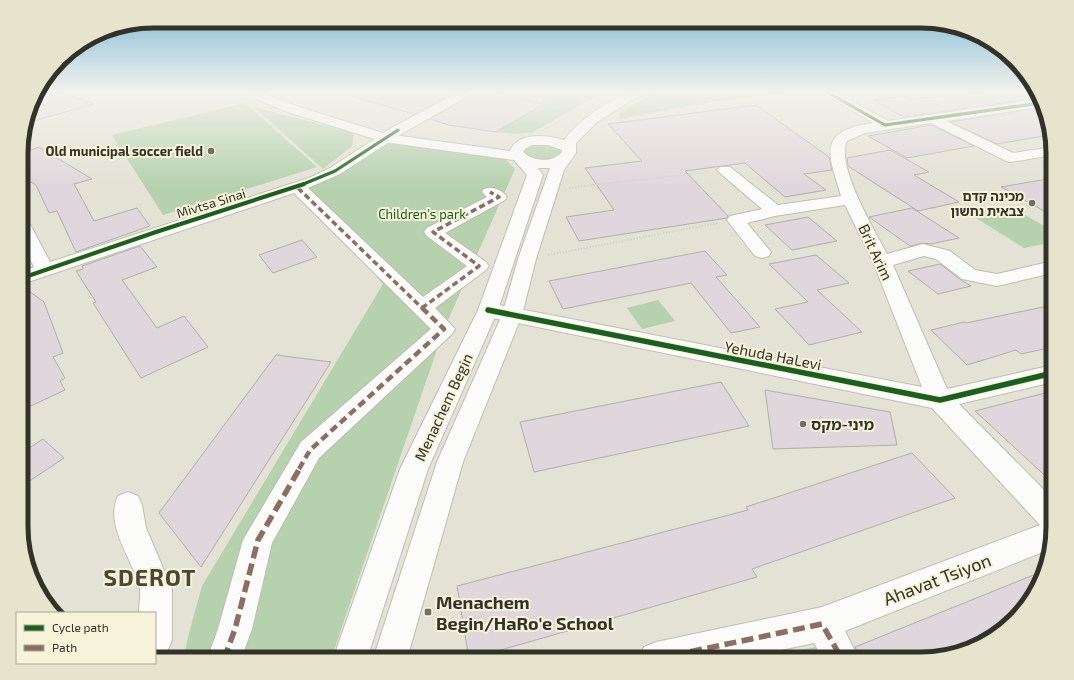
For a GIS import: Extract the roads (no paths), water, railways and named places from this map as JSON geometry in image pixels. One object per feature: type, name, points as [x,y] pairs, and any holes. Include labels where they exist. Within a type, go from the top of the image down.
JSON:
[{"type":"main road","points":[[349,124],[391,134],[523,153],[545,164],[566,154],[559,142],[541,140]]},
{"type":"main road","points":[[366,124],[391,134]]},
{"type":"main road","name":"Mivtsa Sinai","points":[[28,276],[156,232],[298,188],[335,171],[391,134],[410,124]]},
{"type":"main road","name":"Menachem Begin","points":[[392,652],[450,462],[512,315],[527,259],[556,170],[566,154],[572,138],[589,124]]},
{"type":"main road","name":"Brit Arim","points":[[894,124],[851,132],[842,138],[837,146],[838,162],[850,199],[882,262],[922,362],[940,400],[1046,512]]},
{"type":"main road","points":[[942,124],[1011,158]]},
{"type":"main road","points":[[523,153],[558,130]]},
{"type":"main road","points":[[989,161],[1046,152]]},
{"type":"main road","name":"Menachem Begin","points":[[352,652],[414,469],[488,310],[535,175],[523,153]]},
{"type":"main road","points":[[725,170],[774,211]]},
{"type":"main road","points":[[227,652],[235,629],[258,540],[310,450],[444,329],[298,188]]},
{"type":"main road","points":[[422,308],[478,266],[433,232],[499,198],[490,192]]},
{"type":"main road","points":[[762,252],[736,220],[774,211],[850,199]]},
{"type":"main road","points":[[28,237],[45,270]]},
{"type":"main road","points":[[882,262],[923,250],[943,255],[969,275],[997,280],[1046,269]]},
{"type":"main road","name":"Yehuda HaLevi","points":[[488,310],[940,400],[1046,375]]},
{"type":"main road","points":[[128,505],[131,528],[156,589],[156,612]]},
{"type":"main road","name":"Ahavat Tsiyon","points":[[689,652],[822,624],[1046,537]]},
{"type":"main road","points":[[822,624],[838,652]]},
{"type":"place","name":"Old municipal soccer field","points":[[211,151]]},
{"type":"place","name":"מכינה קדם צבאית נחשון","points":[[1032,203]]},
{"type":"place","name":"מיני-מקס","points":[[803,424]]},
{"type":"place","name":"Menachem Begin/HaRo'e School","points":[[428,612]]},
{"type":"district","name":"SDEROT","points":[[150,577]]},
{"type":"park label","name":"Children's park","points":[[422,214]]}]
